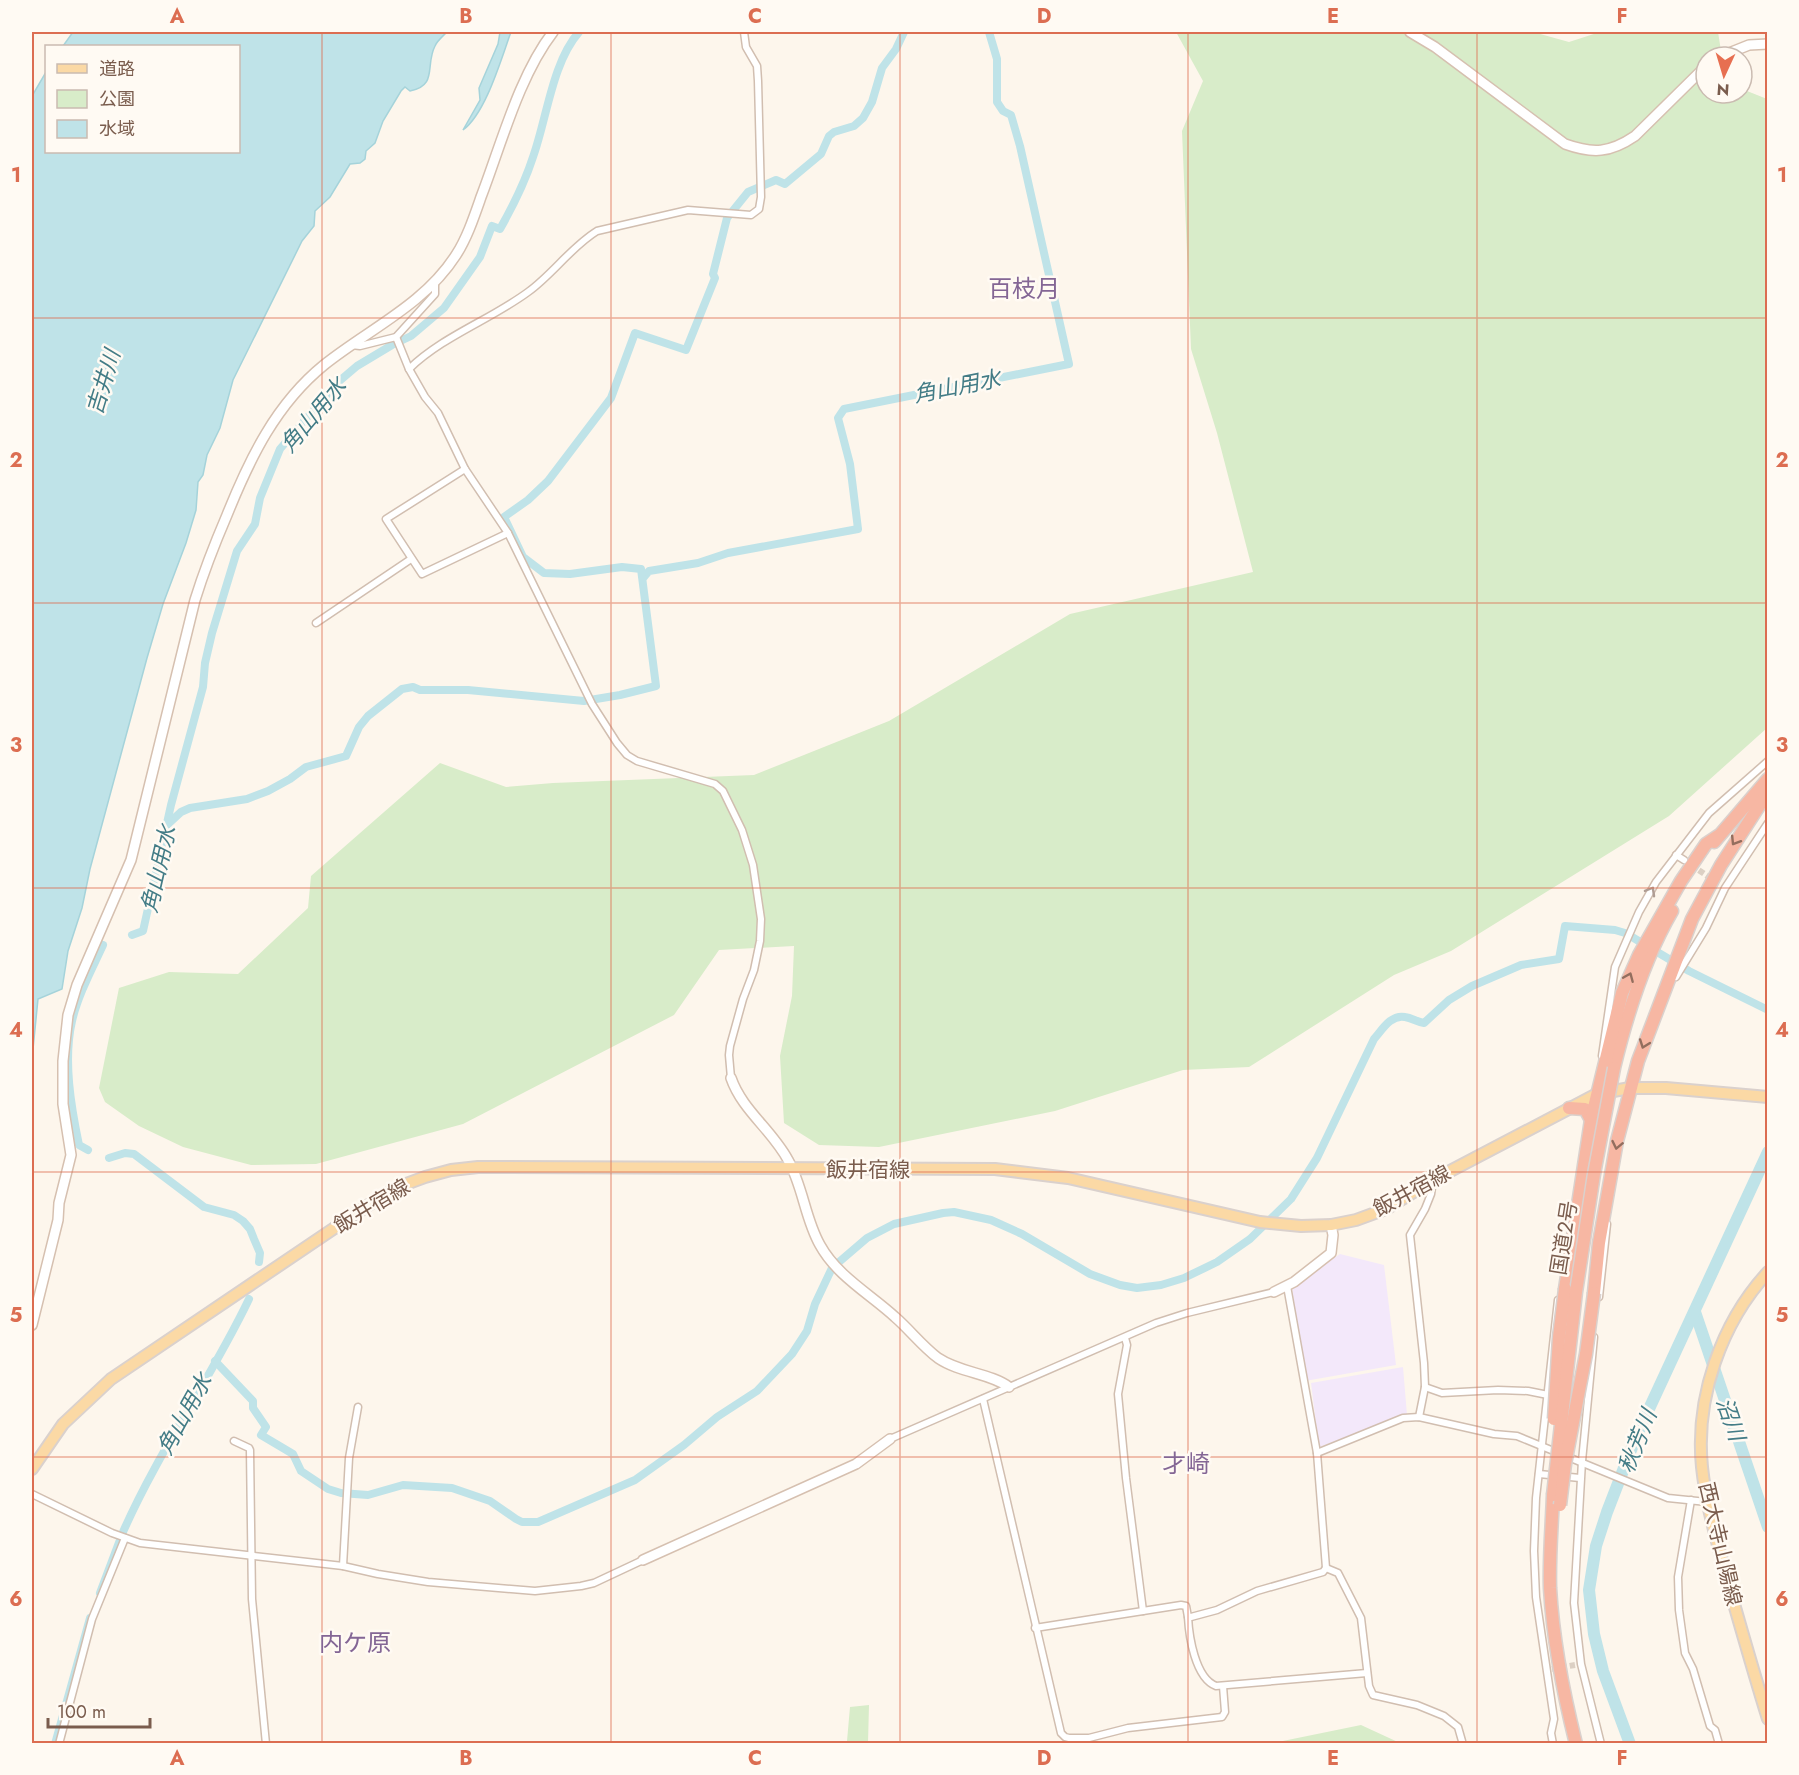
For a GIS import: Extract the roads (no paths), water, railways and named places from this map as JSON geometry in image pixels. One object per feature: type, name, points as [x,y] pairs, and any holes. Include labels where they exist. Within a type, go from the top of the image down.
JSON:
[{"type":"highway","points":[[1576,1743],[1556,1644],[1550,1587],[1557,1572],[1556,1502],[1551,1475],[1555,1390],[1565,1289],[1591,1120],[1616,1014],[1652,940],[1718,836],[1767,779]]},
{"type":"highway","points":[[1556,1502],[1586,1354],[1599,1243],[1630,1088],[1652,1023],[1683,954],[1706,891],[1767,792]]},
{"type":"highway","name":"国道2号","points":[[1556,1502],[1576,1292],[1594,1174],[1614,1068],[1643,958]]},
{"type":"highway","points":[[1569,1108],[1585,1109],[1591,1120]]},
{"type":"main road","name":"飯井宿線","points":[[32,1469],[63,1425],[111,1379],[398,1187],[451,1170],[478,1167],[995,1169],[1033,1172],[1090,1182],[1260,1222],[1301,1226],[1330,1225],[1356,1220],[1386,1209],[1433,1180],[1597,1094],[1630,1088],[1666,1088],[1767,1096]]},
{"type":"main road","name":"西大寺山陽線","points":[[1767,1272],[1755,1286],[1730,1325],[1718,1352],[1710,1380],[1702,1425],[1702,1464],[1707,1502],[1766,1706],[1767,1719]]},
{"type":"street","points":[[32,1325],[58,1220],[59,1203],[71,1155],[63,1104],[63,1061],[68,1015],[77,985],[131,860],[202,578],[246,470],[275,417],[298,388],[350,345],[415,301],[435,284],[457,253],[476,211],[521,90],[534,61],[553,32]]},
{"type":"street","points":[[409,369],[423,355],[530,291],[584,239],[597,231],[688,210],[751,215],[759,210],[761,197],[757,66],[746,47],[744,32]]},
{"type":"street","points":[[1410,32],[1435,47],[1565,144],[1580,149],[1609,150],[1622,145],[1635,136],[1694,78]]},
{"type":"street","points":[[1749,45],[1767,44]]},
{"type":"street","points":[[350,345],[360,346],[396,337],[435,294],[435,284]]},
{"type":"street","points":[[396,337],[409,369],[424,397],[438,413],[465,469],[508,533],[592,704],[617,743],[627,755],[638,761],[715,784],[723,791],[734,810],[753,865],[761,920],[760,941],[754,970],[730,1046],[731,1078],[747,1107],[778,1143],[793,1170],[819,1244],[848,1278],[895,1317],[938,1358],[966,1372],[1002,1382],[1009,1387]]},
{"type":"street","points":[[465,469],[386,519],[411,559],[422,574],[508,533]]},
{"type":"street","points":[[316,623],[411,559]]},
{"type":"street","points":[[1602,1080],[1602,1047],[1615,968],[1631,930],[1656,882],[1676,855],[1721,801],[1767,761]]},
{"type":"street","points":[[1683,954],[1706,928],[1722,886],[1767,823]]},
{"type":"street","points":[[1676,855],[1684,860]]},
{"type":"street","points":[[1419,1417],[1425,1387],[1424,1363],[1410,1235],[1425,1209],[1433,1180]]},
{"type":"street","points":[[1583,1181],[1609,1186],[1606,1246],[1581,1461],[1574,1603],[1578,1665],[1601,1743]]},
{"type":"street","points":[[1553,1743],[1551,1733],[1554,1719],[1549,1670],[1534,1575],[1536,1507],[1555,1319],[1569,1224],[1577,1219]]},
{"type":"street","points":[[32,1494],[124,1538],[154,1546],[343,1566],[429,1582],[535,1591],[581,1586],[594,1583],[856,1464],[890,1439],[1156,1323],[1274,1292],[1287,1286],[1331,1253],[1333,1236],[1330,1225]]},
{"type":"street","points":[[1188,1617],[1217,1610],[1257,1591],[1323,1572],[1326,1568],[1317,1453],[1287,1286]]},
{"type":"street","points":[[1555,1319],[1596,1324]]},
{"type":"street","points":[[1125,1338],[1127,1345],[1118,1394],[1143,1611]]},
{"type":"street","points":[[1425,1387],[1442,1393],[1528,1391],[1587,1401]]},
{"type":"street","points":[[983,1399],[1061,1733],[1065,1737],[1098,1737],[1128,1728],[1222,1717],[1225,1712],[1223,1686]]},
{"type":"street","points":[[343,1566],[350,1458],[358,1407]]},
{"type":"street","points":[[1317,1453],[1403,1418],[1419,1417],[1494,1434],[1517,1436],[1668,1498],[1707,1502]]},
{"type":"street","points":[[234,1441],[250,1450],[252,1599],[266,1743]]},
{"type":"street","points":[[1539,1474],[1580,1478]]},
{"type":"street","points":[[1691,1500],[1678,1577],[1679,1610],[1685,1653],[1693,1669],[1710,1726],[1715,1730],[1719,1743]]},
{"type":"street","points":[[59,1743],[92,1619],[124,1538]]},
{"type":"street","points":[[1326,1568],[1338,1573],[1360,1618],[1367,1673],[1373,1695],[1417,1705],[1444,1716],[1458,1727],[1461,1741]]},
{"type":"street","points":[[1035,1628],[1181,1605],[1187,1609],[1188,1634],[1203,1674],[1209,1683],[1216,1686],[1367,1673]]},
{"type":"water","name":"吉井川","points":[[73,32],[447,32],[439,40],[432,53],[428,80],[419,88],[410,91],[405,87],[401,91],[383,121],[375,143],[366,151],[365,159],[360,163],[350,164],[330,197],[315,211],[314,226],[302,241],[233,380],[220,428],[207,455],[203,475],[198,482],[196,510],[147,658],[90,869],[82,908],[68,951],[62,989],[38,999],[32,1059],[32,96],[45,74],[45,153],[240,153],[240,45],[64,45]]},
{"type":"water","points":[[500,32],[511,32],[486,99],[463,130],[480,100],[479,88],[498,44]]},
{"type":"waterway","name":"角山用水","points":[[132,935],[143,931],[171,805],[203,687],[205,663],[212,633],[237,551],[255,524],[260,498],[280,449],[337,383],[357,366],[411,336],[444,308],[480,257],[492,226],[500,229],[514,203],[533,157],[562,59],[579,32]]},
{"type":"waterway","points":[[168,824],[181,812],[190,808],[247,799],[268,791],[306,767],[346,756],[359,727],[368,716],[402,689],[413,687],[420,690],[468,690],[584,701],[656,686],[641,569],[622,567],[570,574],[544,573],[523,557],[504,517],[528,500],[548,481],[611,398],[635,333],[686,350],[715,278],[713,274],[727,218],[748,192],[776,180],[785,184],[821,154],[829,136],[834,132],[854,126],[863,118],[872,102],[882,68],[896,49],[904,32]]},
{"type":"waterway","name":"角山用水","points":[[644,577],[649,571],[698,563],[728,553],[858,529],[850,464],[838,418],[844,409],[1069,364],[1020,146],[1011,115],[1003,111],[997,102],[997,59],[989,32]]},
{"type":"waterway","points":[[215,1361],[253,1401],[253,1408],[266,1427],[261,1435],[293,1454],[301,1471],[328,1489],[341,1493],[368,1495],[403,1485],[452,1488],[490,1501],[522,1522],[538,1522],[635,1480],[684,1445],[717,1417],[757,1391],[792,1354],[807,1331],[815,1304],[832,1268],[867,1238],[894,1224],[954,1212],[991,1220],[1022,1234],[1090,1274],[1120,1285],[1137,1288],[1161,1285],[1184,1278],[1217,1262],[1250,1239],[1291,1199],[1317,1158],[1374,1039],[1391,1020],[1405,1017],[1424,1023],[1449,1000],[1472,986],[1521,965],[1559,959],[1565,926],[1615,930],[1625,933]]},
{"type":"waterway","points":[[1632,937],[1689,971],[1768,1010]]},
{"type":"waterway","name":"角山用水","points":[[88,1150],[79,1145],[76,1130],[69,1083],[69,1036],[75,1011],[103,945]]},
{"type":"waterway","name":"秋芳川","points":[[1630,1744],[1603,1671],[1594,1634],[1589,1590],[1596,1546],[1636,1437],[1768,1152]]},
{"type":"waterway","name":"角山用水","points":[[109,1158],[125,1153],[134,1154],[204,1207],[234,1215],[243,1221],[250,1229],[260,1253],[259,1262]]},
{"type":"waterway","name":"角山用水","points":[[123,1532],[153,1472],[249,1299]]},
{"type":"waterway","name":"沼川","points":[[1695,1312],[1768,1527]]},
{"type":"waterway","name":"角山用水","points":[[100,1593],[120,1540]]},
{"type":"waterway","name":"角山用水","points":[[55,1744],[90,1618]]},
{"type":"tunnel","points":[[1684,860],[1719,884]]},
{"type":"tunnel","points":[[1552,1669],[1575,1665]]},
{"type":"district","name":"百枝月","points":[[1024,289]]},
{"type":"district","name":"才崎","points":[[1186,1464]]},
{"type":"district","name":"内ケ原","points":[[355,1643]]}]
